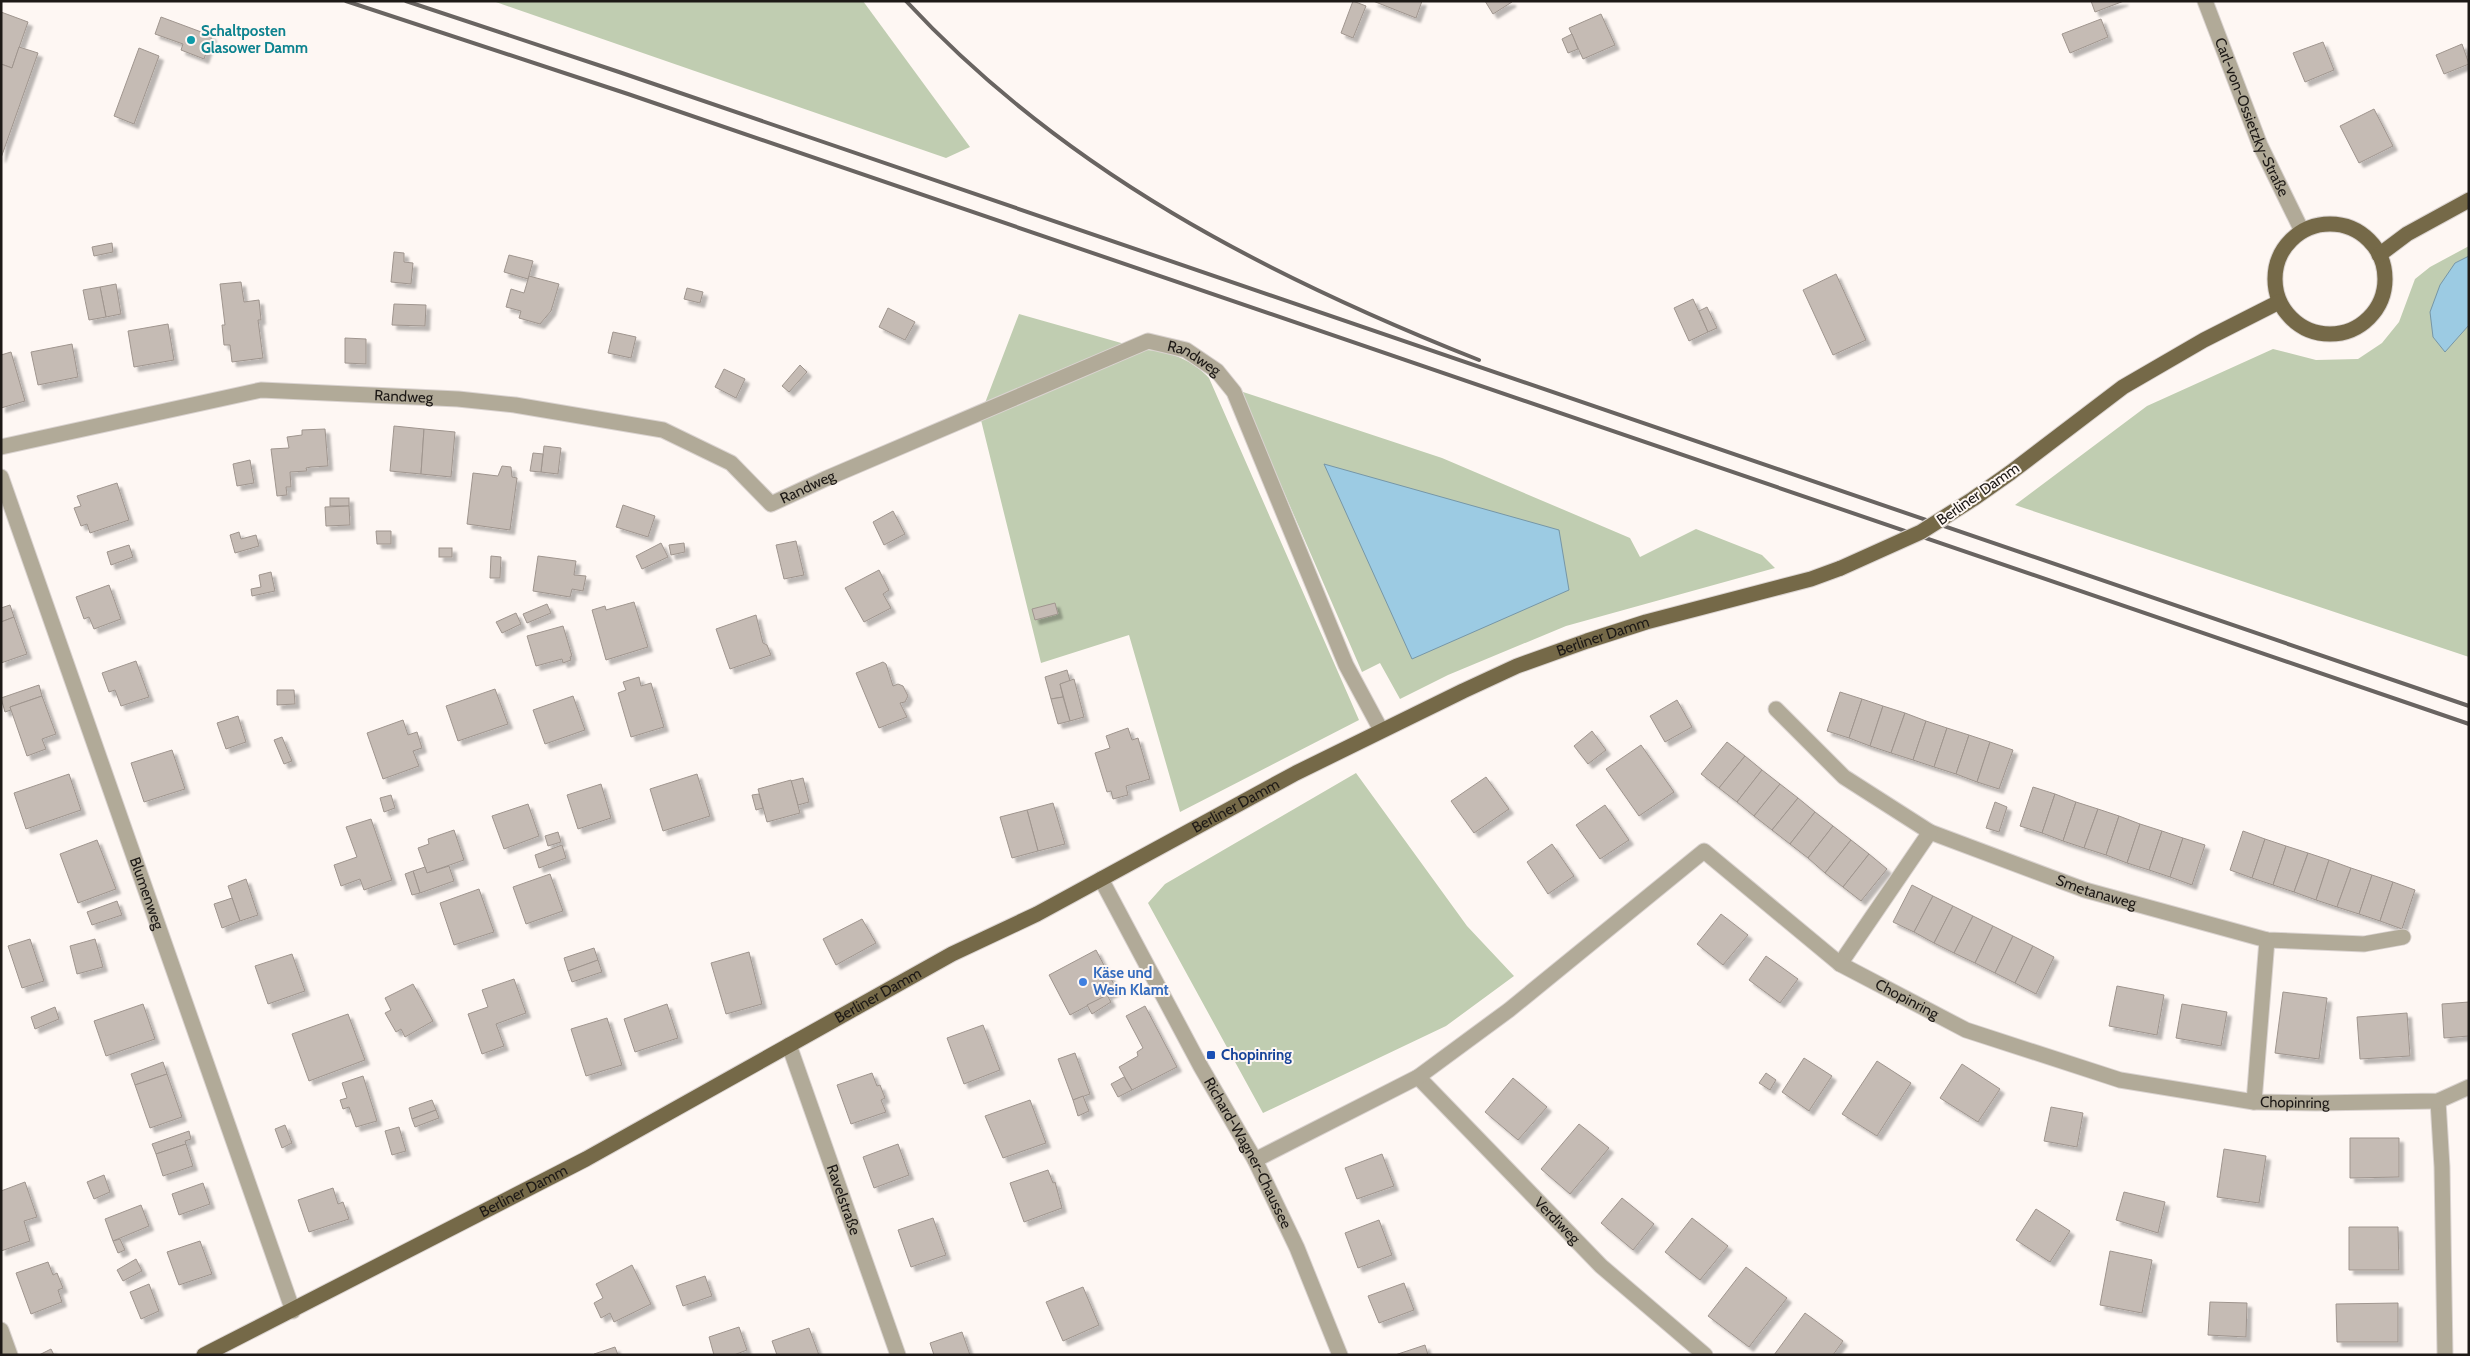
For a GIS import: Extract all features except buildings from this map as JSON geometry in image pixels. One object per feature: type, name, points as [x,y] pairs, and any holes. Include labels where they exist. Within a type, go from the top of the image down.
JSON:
[{"type":"main road","points":[[2380,254],[2407,234],[2469,200]]},
{"type":"main road","points":[[2318,225],[2347,226],[2371,242],[2380,254],[2385,270],[2385,287],[2382,299],[2375,312],[2361,326],[2343,334],[2320,334],[2304,329],[2289,317],[2279,302],[2274,279],[2276,266],[2280,254],[2290,240],[2302,231],[2318,225]]},
{"type":"main road","name":"Berliner Damm","points":[[204,1355],[586,1160],[952,954],[1038,914],[1296,773],[1382,730],[1517,666],[1587,640],[1646,622],[1811,579],[1841,568],[1920,532],[2010,473],[2123,387],[2204,340],[2279,302]]},
{"type":"street","name":"Carl-von-Ossietzky-Straße","points":[[2205,1],[2260,145],[2302,231]]},
{"type":"street","name":"Randweg","points":[[1,447],[261,390],[458,399],[514,405],[663,430],[731,463],[771,504],[825,479],[1148,342],[1186,350],[1217,371],[1234,392],[1346,665],[1382,730]]},
{"type":"street","name":"Blumenweg","points":[[1,477],[293,1311]]},
{"type":"street","name":"Smetanaweg","points":[[1776,709],[1844,777],[1930,832],[2085,890],[2267,940],[2364,944],[2402,937]]},
{"type":"street","points":[[1840,964],[1930,832]]},
{"type":"street","name":"Chopinring","points":[[1254,1160],[1418,1077],[1509,1010],[1704,851],[1840,964],[1966,1030],[2120,1080],[2254,1102],[2438,1101]]},
{"type":"street","name":"Richard-Wagner-Chaussee","points":[[1101,879],[1201,1067],[1254,1160],[1297,1248],[1340,1355]]},
{"type":"street","points":[[2254,1102],[2267,940]]},
{"type":"street","name":"Ravelstraße","points":[[789,1045],[898,1355]]},
{"type":"street","name":"Verdiweg","points":[[1418,1077],[1602,1266],[1706,1355]]},
{"type":"street","points":[[2445,1355],[2442,1167],[2438,1101],[2469,1087]]},
{"type":"street","points":[[1,1330],[10,1355]]},
{"type":"green space","points":[[493,1],[863,1],[970,147],[946,158]]},
{"type":"green space","points":[[2469,246],[2469,256],[2455,263],[2445,351],[2469,325],[2469,657],[2015,505],[2147,406],[2273,349],[2316,360],[2358,359],[2382,343],[2399,322],[2415,279],[2430,267]]},
{"type":"green space","points":[[1019,314],[1146,350],[1164,352],[1189,362],[1209,378],[1359,720],[1180,812],[1129,635],[1041,663],[980,416]]},
{"type":"green space","points":[[1240,391],[1442,458],[1630,538],[1640,557],[1696,529],[1762,555],[1775,568],[1566,626],[1448,675],[1400,699],[1380,663],[1362,672]]},
{"type":"green space","points":[[1356,773],[1467,926],[1514,976],[1446,1026],[1263,1113],[1148,903],[1165,884]]},
{"type":"water","points":[[2469,256],[2469,325],[2445,352],[2433,337],[2430,312],[2440,285],[2455,263]]},
{"type":"water","points":[[1324,464],[1559,530],[1569,590],[1412,659]]},
{"type":"railway","points":[[346,1],[628,94],[2469,724]]},
{"type":"railway","points":[[406,1],[619,72],[2469,706]]},
{"type":"railway","points":[[906,1],[967,62],[1033,117],[1101,167],[1172,213],[1246,254],[1322,292],[1399,327],[1479,360]]},
{"type":"place","name":"Schaltposten Glasower Damm","points":[[191,40]]},
{"type":"place","name":"Käse und Wein Klamt","points":[[1083,982]]},
{"type":"place","name":"Chopinring","points":[[1211,1055]]}]
